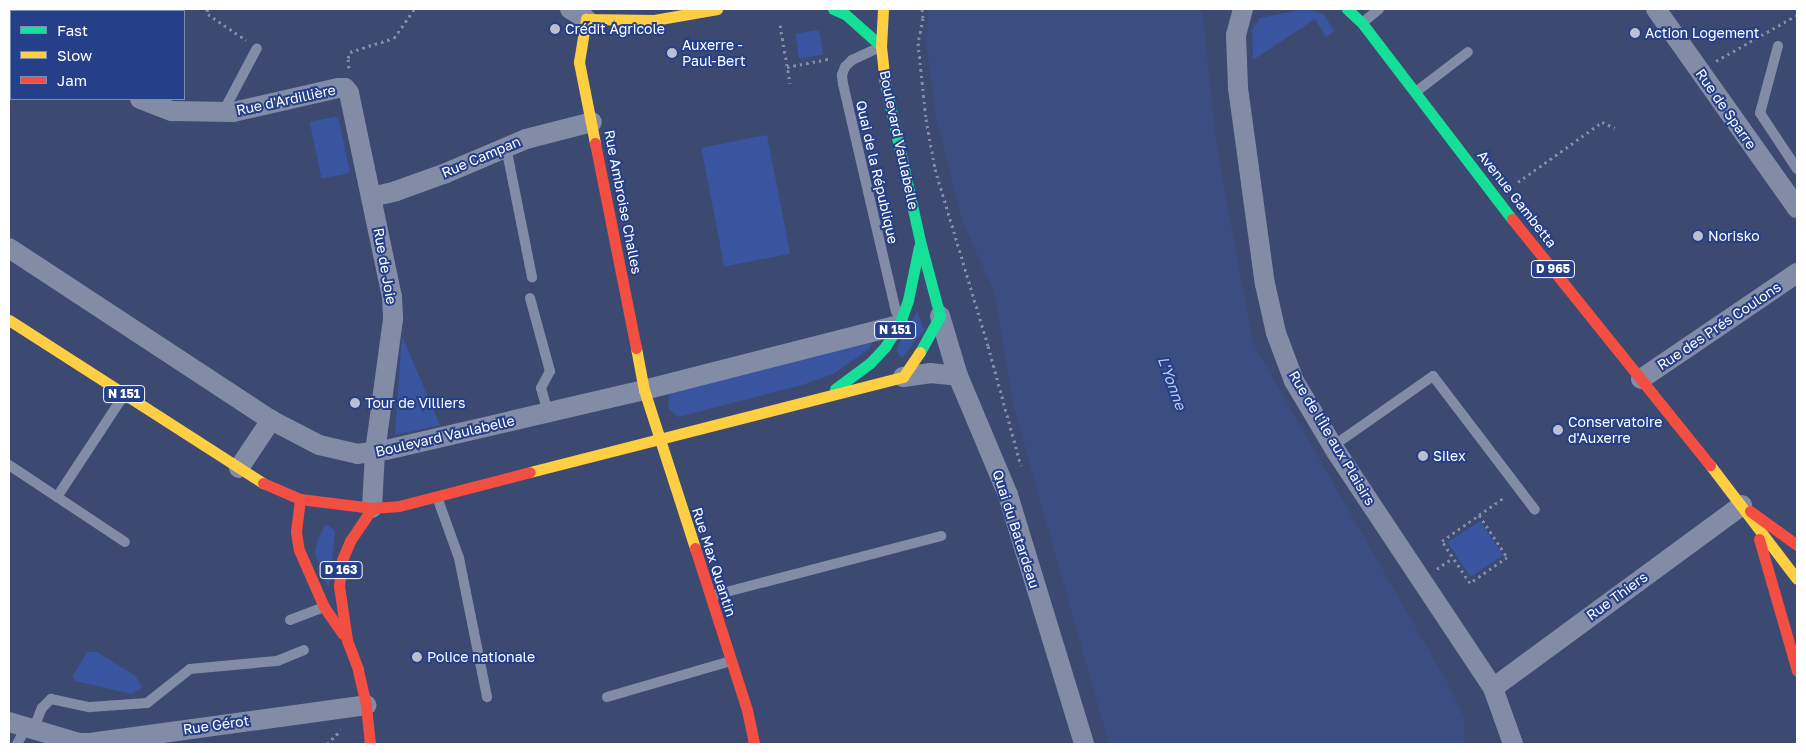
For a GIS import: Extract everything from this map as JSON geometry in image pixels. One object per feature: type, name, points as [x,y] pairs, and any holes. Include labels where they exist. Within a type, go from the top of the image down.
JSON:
[{"type":"main road","points":[[578,14],[627,15],[654,20],[717,9]]},
{"type":"main road","points":[[833,9],[846,14],[881,46]]},
{"type":"main road","name":"Boulevard Vaulabelle","points":[[883,9],[881,46],[886,90],[920,241],[940,316]]},
{"type":"main road","name":"Avenue Gambetta","points":[[1347,9],[1362,23],[1416,91],[1524,233],[1742,505],[1797,579]]},
{"type":"main road","name":"Rue Ambroise Challes","points":[[578,14],[579,62],[644,390]]},
{"type":"main road","name":"Boulevard Vaulabelle","points":[[828,394],[870,363],[885,347],[899,325],[908,300],[920,241]]},
{"type":"main road","name":"N 151","points":[[903,376],[928,341],[940,316]]},
{"type":"main road","name":"Boulevard Vaulabelle","points":[[9,320],[261,482],[300,498],[372,508],[399,506],[903,376]]},
{"type":"main road","name":"Rue Max Quantin","points":[[644,390],[747,710],[754,744]]},
{"type":"main road","points":[[300,498],[296,532],[299,550],[324,607],[347,640]]},
{"type":"main road","points":[[1742,505],[1797,545]]},
{"type":"main road","name":"D 163","points":[[370,744],[366,705],[358,669],[347,640],[339,586],[342,560],[350,541],[372,508]]},
{"type":"main road","name":"Avenue Gambetta","points":[[1756,525],[1797,671]]},
{"type":"street","name":"Rue de l'Île aux Plaisirs","points":[[1243,9],[1236,35],[1238,88],[1265,284],[1276,333],[1294,381],[1335,449],[1493,688],[1513,744]]},
{"type":"street","name":"Rue de Sparre","points":[[1656,9],[1797,208]]},
{"type":"street","name":"Rue d'Ardillière","points":[[143,100],[172,111],[233,112],[345,88]]},
{"type":"street","name":"Rue de Joie","points":[[345,88],[348,92],[392,297],[392,319],[375,452],[372,508]]},
{"type":"street","name":"Rue Campan","points":[[371,197],[413,185],[526,139],[592,122]]},
{"type":"street","name":"Boulevard Vaulabelle","points":[[9,248],[271,420],[319,445],[357,454],[375,452],[644,390],[899,325]]},
{"type":"street","name":"Rue des Prés Coulons","points":[[1641,379],[1797,272]]},
{"type":"street","name":"Quai du Batardeau","points":[[940,316],[958,376],[1008,495],[1084,744]]},
{"type":"street","name":"Boulevard Vaulabelle","points":[[903,376],[930,373],[958,376]]},
{"type":"street","points":[[239,468],[271,420]]},
{"type":"street","name":"Rue Thiers","points":[[1493,688],[1742,505]]},
{"type":"street","name":"Rue Gérot","points":[[21,731],[78,743],[90,743],[366,705]]},
{"type":"lane","points":[[1362,23],[1379,9]]},
{"type":"lane","name":"Quai de la République","points":[[881,46],[852,60],[842,75],[899,325]]},
{"type":"lane","points":[[1778,46],[1760,113],[1797,169]]},
{"type":"lane","points":[[223,112],[257,48]]},
{"type":"lane","points":[[1416,91],[1468,52]]},
{"type":"lane","points":[[506,147],[532,277]]},
{"type":"lane","points":[[530,298],[550,371],[541,388],[548,412]]},
{"type":"lane","points":[[1335,449],[1433,376],[1535,510]]},
{"type":"lane","points":[[56,497],[125,394]]},
{"type":"lane","points":[[9,465],[125,542]]},
{"type":"lane","points":[[437,496],[459,558],[487,696]]},
{"type":"lane","points":[[710,596],[941,536]]},
{"type":"lane","points":[[290,620],[324,607],[340,597]]},
{"type":"lane","points":[[21,731],[51,699],[90,707],[147,703],[190,668],[277,661],[304,650]]},
{"type":"lane","points":[[607,697],[731,661]]},
{"type":"path","points":[[345,88],[350,73],[348,58],[350,52],[394,38],[414,9]]},
{"type":"path","points":[[922,9],[923,18],[918,43],[926,119],[935,169],[988,346],[1021,468]]},
{"type":"path","points":[[1715,62],[1797,15]]},
{"type":"path","points":[[780,25],[790,83]]},
{"type":"path","points":[[787,67],[828,59]]},
{"type":"path","points":[[1518,182],[1602,122],[1615,128]]},
{"type":"path","points":[[945,230],[952,227]]},
{"type":"path","points":[[1479,515],[1508,556],[1470,583],[1442,541],[1479,515],[1518,488]]},
{"type":"path","points":[[1443,564],[1453,558]]},
{"type":"path","points":[[328,744],[346,724]]},
{"type":"shaded area","points":[[1304,9],[1323,13],[1334,31],[1326,37],[1315,19],[1253,60],[1252,30],[1260,18]]},
{"type":"shaded area","points":[[819,30],[823,55],[799,58],[795,34]]},
{"type":"shaded area","points":[[338,116],[350,173],[322,179],[310,122]]},
{"type":"shaded area","points":[[767,135],[790,254],[724,267],[701,148]]},
{"type":"shaded area","points":[[917,311],[924,330],[902,358],[896,350]]},
{"type":"shaded area","points":[[402,336],[440,425],[395,435]]},
{"type":"shaded area","points":[[870,340],[872,343],[869,349],[833,374],[802,385],[678,417],[668,408],[669,395],[676,391]]},
{"type":"shaded area","points":[[1480,521],[1503,555],[1471,577],[1448,543]]},
{"type":"shaded area","points":[[325,525],[330,526],[335,532],[329,589],[315,554],[317,542]]},
{"type":"shaded area","points":[[87,652],[97,652],[136,676],[142,688],[132,694],[75,681],[73,676]]},
{"type":"water","name":"L'Yonne","points":[[928,9],[1202,9],[1217,149],[1253,343],[1448,684],[1464,717],[1464,744],[1109,744],[1014,408],[995,294],[962,220],[936,116],[926,43]]},
{"type":"traffic: fast","points":[[833,9],[845,14],[881,46]]},
{"type":"traffic: fast","points":[[1347,9],[1362,23],[1512,219]]},
{"type":"traffic: fast","points":[[885,83],[920,241],[940,316],[920,352]]},
{"type":"traffic: fast","points":[[835,389],[870,363],[885,347],[899,325],[908,300],[919,247]]},
{"type":"traffic: slow","points":[[595,143],[579,62],[586,19],[654,20],[717,9]]},
{"type":"traffic: slow","points":[[883,9],[881,46],[885,83]]},
{"type":"traffic: slow","points":[[9,320],[263,483]]},
{"type":"traffic: slow","points":[[636,348],[644,390],[695,548]]},
{"type":"traffic: slow","points":[[530,472],[903,377],[920,352]]},
{"type":"traffic: slow","points":[[1710,465],[1797,579]]},
{"type":"traffic: jam","points":[[595,143],[636,348]]},
{"type":"traffic: jam","points":[[1512,219],[1710,465]]},
{"type":"traffic: jam","points":[[263,483],[300,499],[372,508],[399,506],[530,472]]},
{"type":"traffic: jam","points":[[300,499],[296,532],[299,550],[324,607],[343,634]]},
{"type":"traffic: jam","points":[[370,744],[366,705],[358,669],[347,640],[339,586],[342,560],[350,541],[372,508]]},
{"type":"traffic: jam","points":[[1750,511],[1797,545]]},
{"type":"traffic: jam","points":[[1759,539],[1797,671]]},
{"type":"traffic: jam","points":[[695,548],[747,710],[754,744]]},
{"type":"place","name":"Crédit Agricole","points":[[555,29]]},
{"type":"place","name":"Action Logement","points":[[1635,33]]},
{"type":"place","name":"Auxerre - Paul-Bert","points":[[672,53]]},
{"type":"place","name":"Norisko","points":[[1698,236]]},
{"type":"place","name":"Tour de Villiers","points":[[355,403]]},
{"type":"place","name":"Conservatoire d'Auxerre","points":[[1558,430]]},
{"type":"place","name":"Silex","points":[[1423,456]]},
{"type":"place","name":"Police nationale","points":[[417,657]]}]
